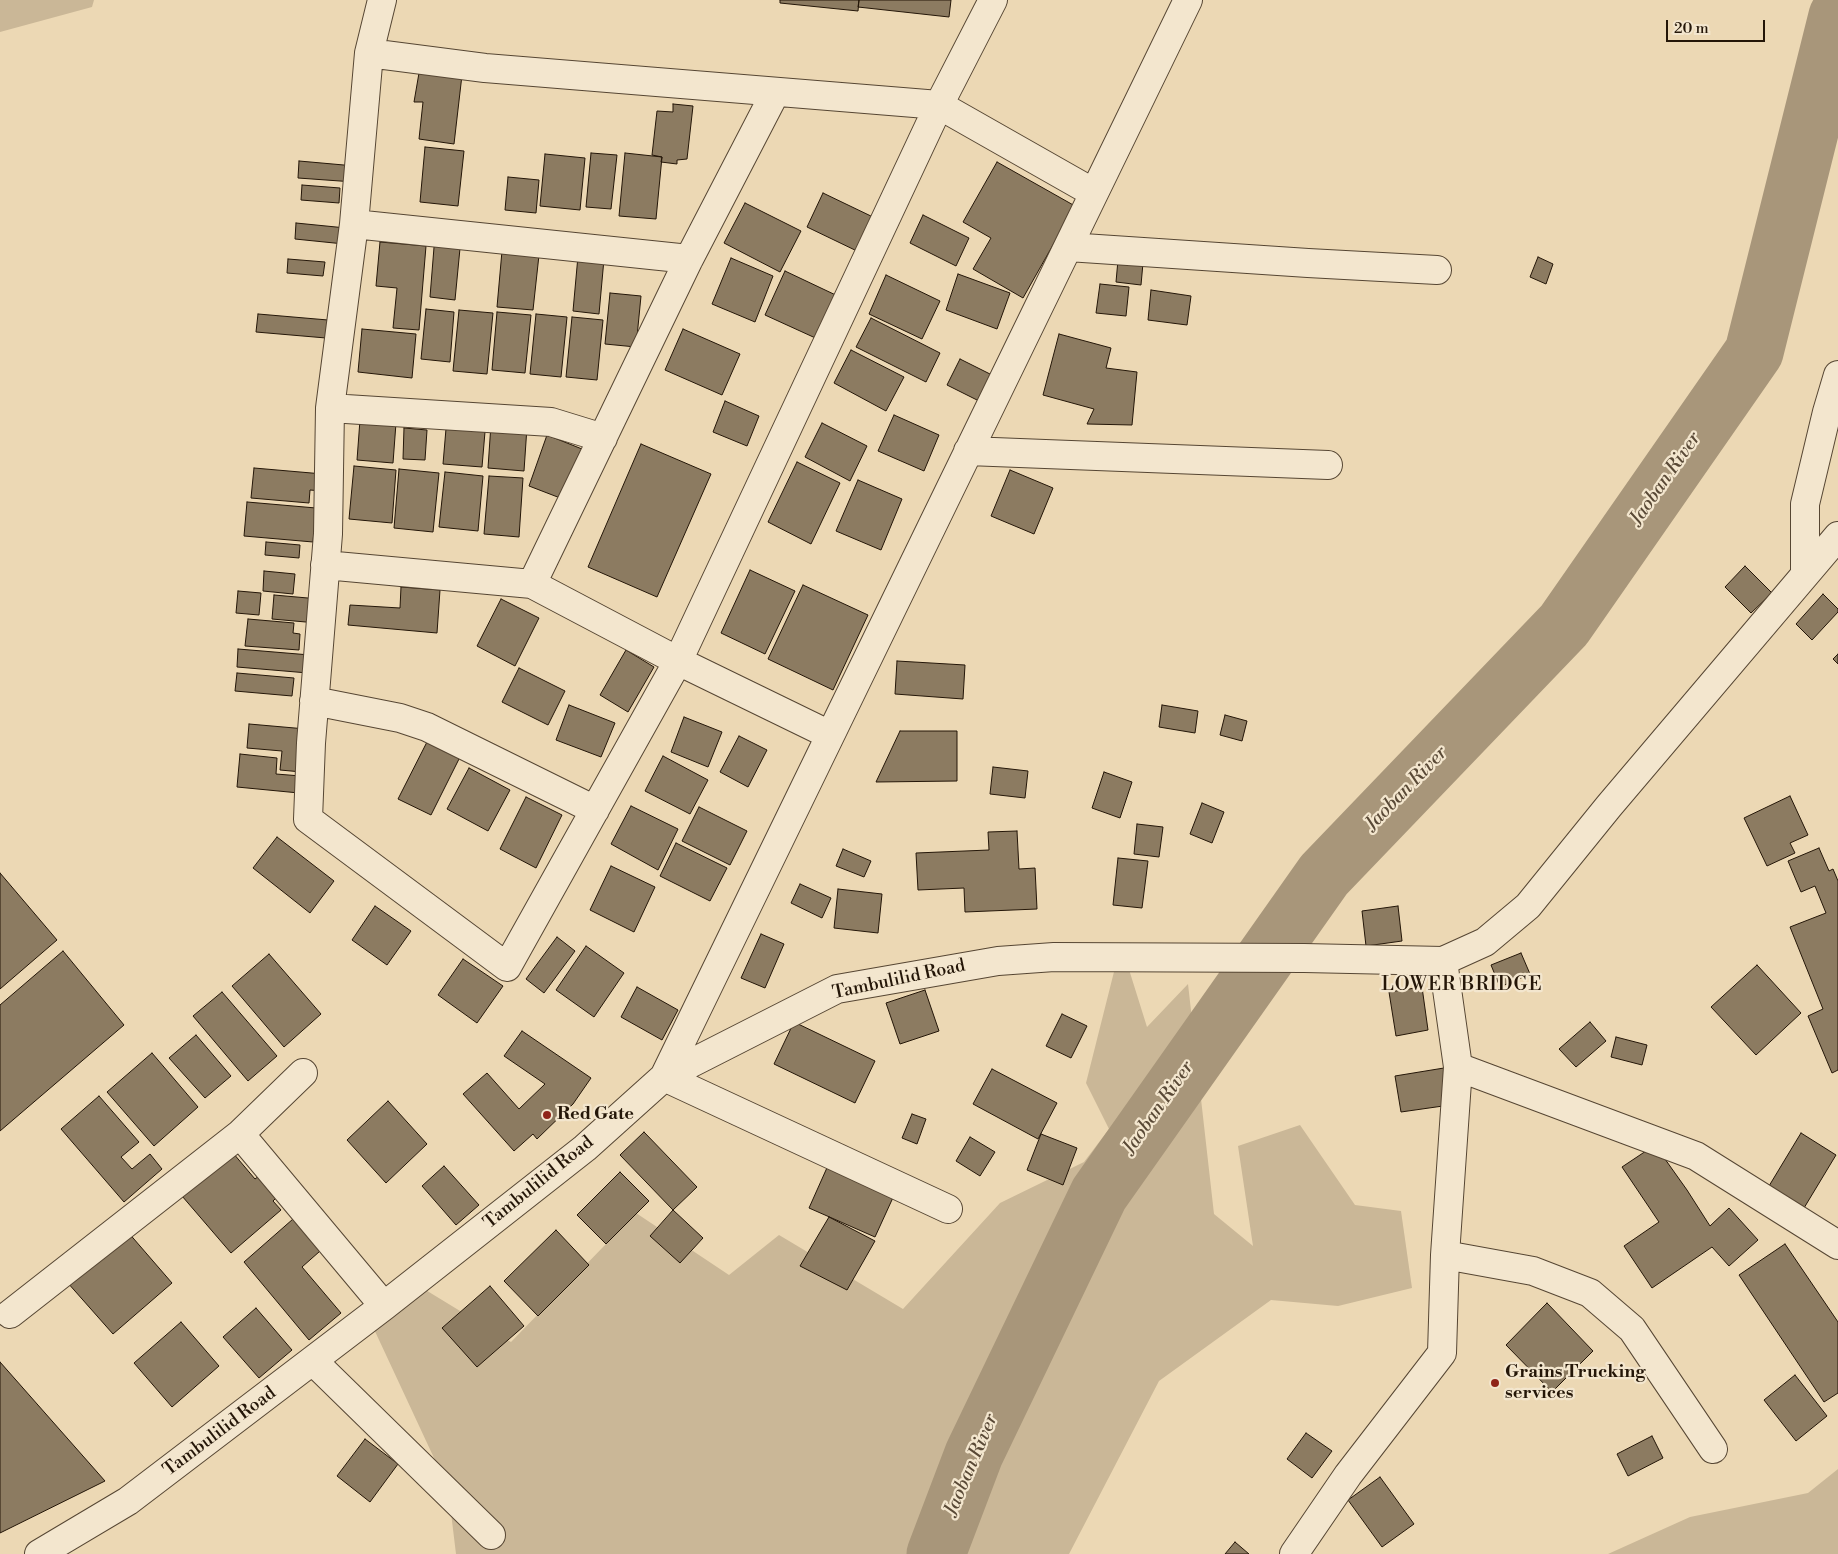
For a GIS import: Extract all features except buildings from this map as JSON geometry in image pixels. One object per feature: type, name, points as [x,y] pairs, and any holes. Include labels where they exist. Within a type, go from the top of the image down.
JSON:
[{"type":"street","points":[[382,0],[368,53],[354,224],[330,408],[328,534],[314,701],[308,819],[507,967],[678,661],[939,105],[993,0]]},
{"type":"street","points":[[948,1209],[664,1077],[1188,0]]},
{"type":"street","points":[[368,53],[485,68],[939,105],[1094,193]]},
{"type":"street","points":[[532,584],[689,259],[775,93]]},
{"type":"street","points":[[354,224],[689,259]]},
{"type":"street","points":[[1068,247],[1437,270]]},
{"type":"street","points":[[1805,575],[1805,504],[1838,375]]},
{"type":"street","points":[[330,408],[551,422],[603,438]]},
{"type":"street","points":[[968,451],[1328,465]]},
{"type":"street","points":[[1294,1554],[1348,1475],[1442,1353],[1445,1255],[1458,1067],[1443,961],[1485,942],[1528,906],[1838,536]]},
{"type":"street","points":[[325,565],[532,584],[678,661],[830,735]]},
{"type":"street","points":[[314,701],[400,718],[427,727],[595,810]]},
{"type":"street","name":"Tambulilid Road","points":[[39,1554],[128,1501],[384,1306],[585,1148],[664,1077],[837,989],[998,961],[1054,957],[1304,958],[1443,961]]},
{"type":"street","points":[[1458,1067],[1696,1156],[1838,1246]]},
{"type":"street","points":[[10,1314],[240,1134],[303,1073]]},
{"type":"street","points":[[240,1134],[384,1306]]},
{"type":"street","points":[[1445,1255],[1533,1271],[1590,1293],[1632,1329],[1713,1449]]},
{"type":"street","points":[[313,1360],[491,1534]]},
{"type":"shaded area","points":[[0,0],[94,0],[92,7],[0,32]]},
{"type":"shaded area","points":[[1121,944],[1147,1027],[1188,984],[1214,1214],[1253,1246],[1238,1146],[1300,1125],[1355,1205],[1401,1211],[1412,1288],[1338,1306],[1271,1300],[1159,1381],[1069,1554],[456,1554],[448,1488],[373,1327],[424,1289],[511,1342],[636,1213],[729,1275],[779,1235],[903,1309],[1000,1203],[1084,1162],[1109,1129],[1086,1083]]},
{"type":"shaded area","points":[[1838,1469],[1838,1554],[1608,1554],[1690,1517],[1808,1493]]},
{"type":"waterway","name":"Jaoban River","points":[[936,1554],[974,1454],[1099,1194],[1324,875],[1564,625],[1754,352],[1838,16]]},
{"type":"place","name":"Red Gate","points":[[547,1115]]},
{"type":"place","name":"Grains Trucking services","points":[[1495,1383]]},
{"type":"district","name":"LOWER BRIDGE","points":[[1462,985]]}]
